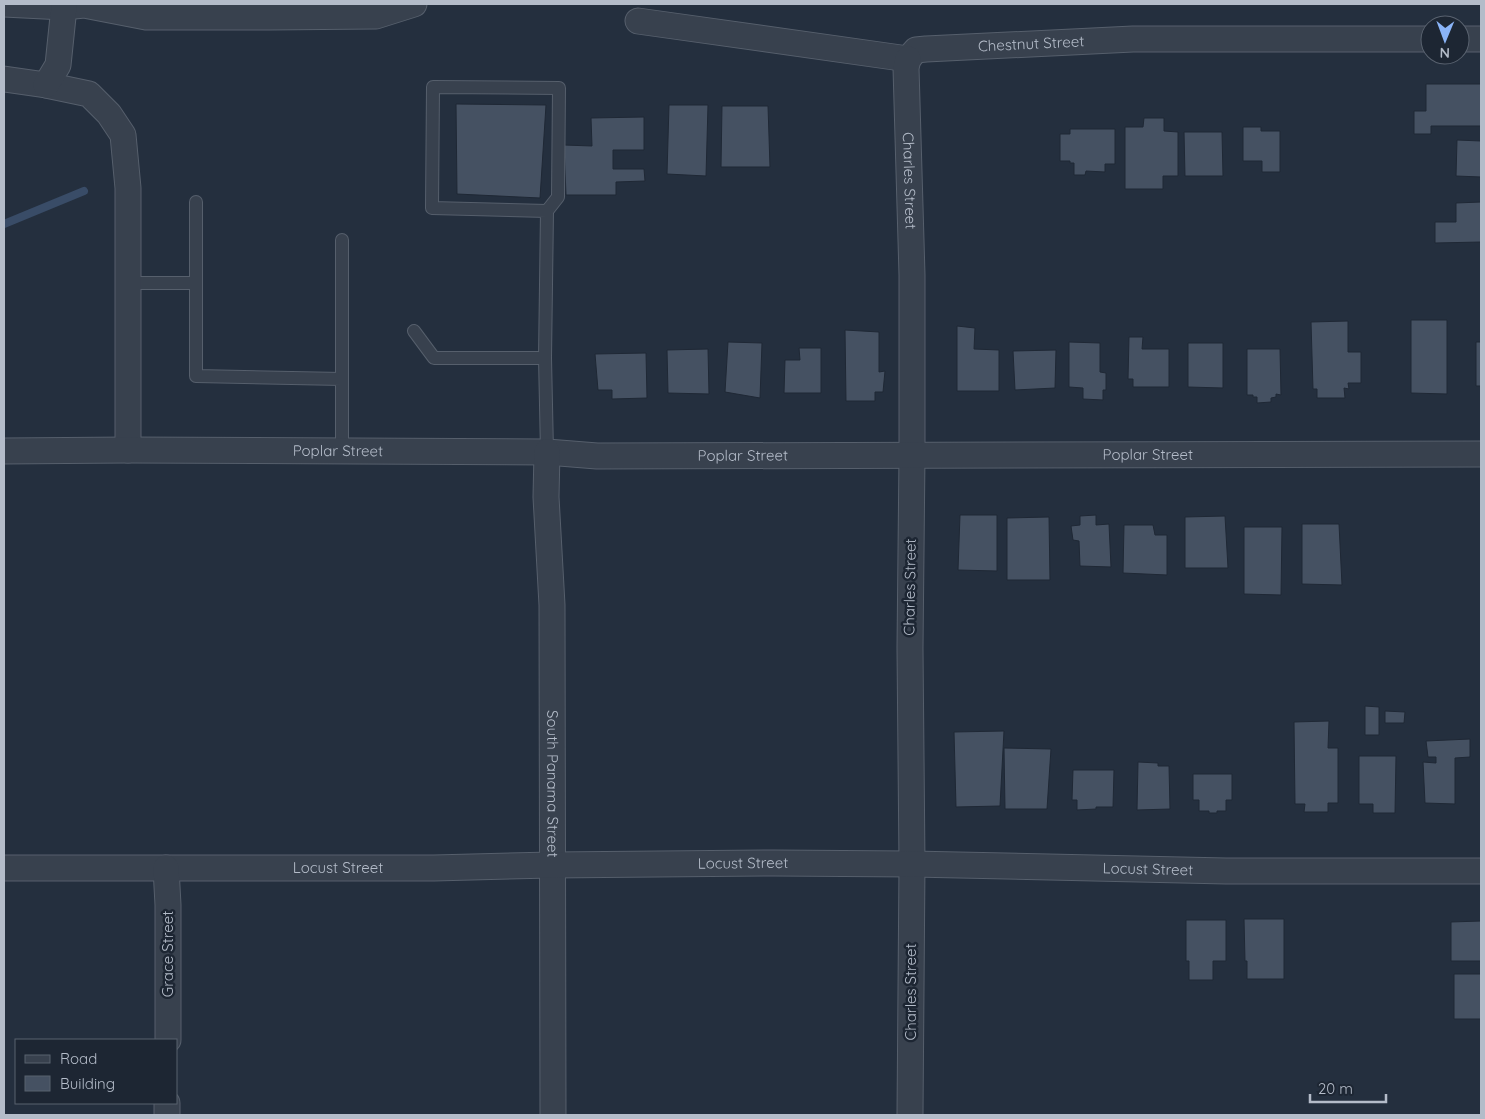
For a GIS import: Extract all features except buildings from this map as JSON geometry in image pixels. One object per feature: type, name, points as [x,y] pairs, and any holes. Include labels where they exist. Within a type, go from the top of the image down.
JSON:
[{"type":"street","points":[[4,4],[64,7],[84,5],[121,8],[146,17],[267,10],[376,16],[414,4]]},
{"type":"street","points":[[46,85],[58,65],[64,7]]},
{"type":"street","points":[[638,21],[908,59]]},
{"type":"street","name":"Chestnut Street","points":[[908,59],[916,50],[926,49],[1132,39],[1420,39]]},
{"type":"street","name":"Charles Street","points":[[908,59],[906,68],[912,275],[910,1115]]},
{"type":"street","points":[[8,79],[89,94],[109,114],[123,135],[128,188],[128,450]]},
{"type":"street","name":"Poplar Street","points":[[4,451],[547,452],[597,456],[1481,454]]},
{"type":"street","name":"South Panama Street","points":[[547,452],[546,498],[552,604],[553,1115]]},
{"type":"street","name":"Locust Street","points":[[4,868],[434,868],[774,863],[1226,871],[1481,870]]},
{"type":"street","name":"Grace Street","points":[[166,868],[168,905],[168,1039]]},
{"type":"lane","points":[[547,211],[432,208],[433,88],[559,88],[558,197],[547,211],[547,452]]},
{"type":"lane","points":[[196,202],[196,376],[342,379]]},
{"type":"lane","points":[[342,240],[342,452]]},
{"type":"lane","points":[[129,283],[196,283]]},
{"type":"lane","points":[[414,330],[434,358],[546,358]]},
{"type":"waterway","points":[[4,224],[84,191]]}]
